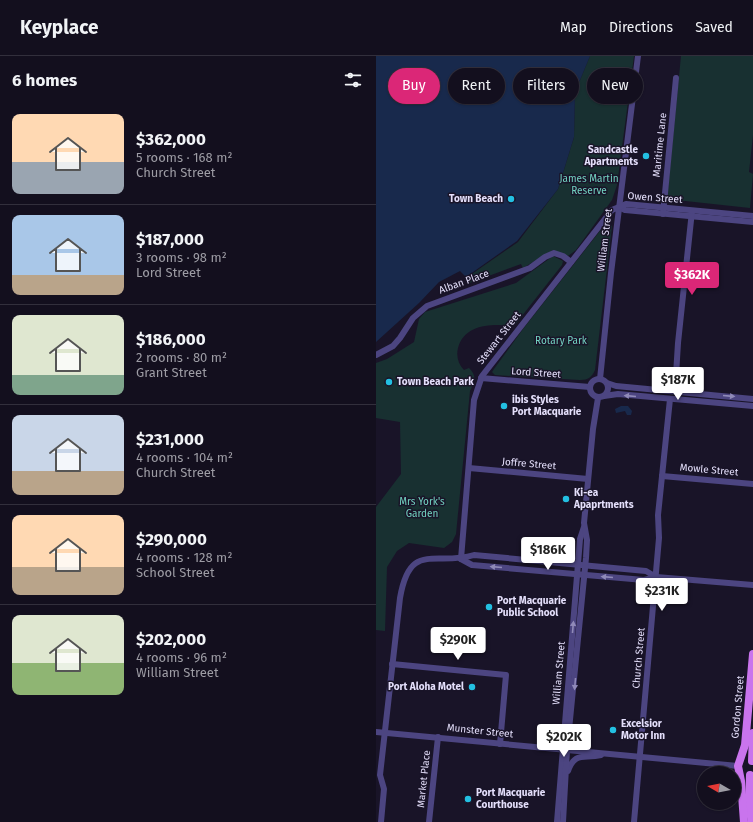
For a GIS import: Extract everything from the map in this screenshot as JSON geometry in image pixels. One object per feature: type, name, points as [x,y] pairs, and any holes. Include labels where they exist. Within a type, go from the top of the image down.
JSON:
[{"type":"main road","name":"Gordon Street","points":[[740,766],[745,745],[753,654]]},
{"type":"main road","name":"Gordon Street","points":[[753,733],[753,761]]},
{"type":"main road","points":[[741,766],[746,759],[753,761]]},
{"type":"main road","points":[[741,768],[746,776],[752,774],[749,806],[752,822]]},
{"type":"main road","name":"Gordon Street","points":[[741,781],[744,822]]},
{"type":"street","name":"William Street","points":[[600,379],[619,207],[638,56]]},
{"type":"street","name":"Maritime Lane","points":[[663,211],[676,78]]},
{"type":"street","name":"Owen Street","points":[[619,207],[625,210],[663,211],[753,222]]},
{"type":"street","name":"Stewart Street","points":[[462,559],[474,400],[481,378],[612,210],[619,207]]},
{"type":"street","name":"Owen Street","points":[[692,214],[753,216]]},
{"type":"street","points":[[675,391],[678,343],[692,214]]},
{"type":"street","name":"Alban Place","points":[[376,355],[393,346],[400,338],[412,318],[427,306],[522,271],[546,256],[554,253],[564,256],[572,262]]},
{"type":"street","name":"Lord Street","points":[[481,378],[590,387]]},
{"type":"street","points":[[753,399],[616,386],[600,379],[594,380],[590,387],[593,395],[601,397],[618,394],[670,400],[753,406]]},
{"type":"street","points":[[601,397],[608,389],[607,383]]},
{"type":"street","name":"William Street","points":[[563,822],[566,778],[565,750],[580,539],[584,527],[588,479],[601,397]]},
{"type":"street","name":"Church Street","points":[[634,822],[656,577],[659,538],[658,515],[670,400]]},
{"type":"street","name":"Joffre Street","points":[[469,468],[588,479]]},
{"type":"street","name":"Mowle Street","points":[[662,476],[753,484]]},
{"type":"street","name":"William Street","points":[[557,822],[585,566],[587,540],[584,527]]},
{"type":"street","points":[[376,784],[380,775],[402,586],[409,569],[419,561],[430,558],[462,559],[474,555],[646,571],[656,577]]},
{"type":"street","points":[[462,559],[472,565],[577,575],[644,580],[656,577],[753,585]]},
{"type":"street","points":[[392,664],[506,675],[500,744]]},
{"type":"street","name":"Munster Street","points":[[376,732],[730,766]]},
{"type":"street","name":"Market Place","points":[[429,822],[438,737]]},
{"type":"street","name":"Munster Street","points":[[566,778],[572,761],[576,757],[592,757],[606,754]]},
{"type":"street","points":[[380,775],[384,789],[381,822]]},
{"type":"green space","name":"James Martin Reserve","points":[[590,56],[634,56],[632,68],[587,68],[587,104],[628,104],[617,185],[612,200],[576,250],[568,256],[553,250],[523,268],[521,264],[467,284],[466,278],[518,242],[558,189],[574,137],[575,104],[579,104],[579,82]]},
{"type":"green space","points":[[681,56],[753,56],[753,135],[749,172],[753,174],[750,208],[667,199]]},
{"type":"green space","name":"Rotary Park","points":[[607,222],[612,226],[595,370],[593,375],[587,379],[580,380],[495,375],[492,372],[523,329]]},
{"type":"green space","name":"Mrs York's Garden","points":[[553,256],[563,261],[562,265],[514,326],[489,325],[473,330],[462,340],[458,348],[457,357],[460,365],[464,370],[469,368],[472,371],[474,379],[470,391],[456,534],[452,542],[444,548],[409,543],[397,551],[387,567],[385,631],[376,630],[376,507],[401,474],[400,422],[376,418],[376,363],[387,359],[414,342],[419,319],[425,312],[516,283]]},
{"type":"water","points":[[376,56],[590,56],[579,82],[579,68],[513,68],[513,104],[575,104],[574,137],[558,189],[517,241],[466,277],[460,271],[439,282],[419,303],[376,342]]},
{"type":"water","points":[[621,406],[628,406],[632,411],[631,415],[627,415],[625,411],[616,413],[615,409]]},
{"type":"place","name":"Sandcastle Apartments","points":[[646,156]]},
{"type":"place","name":"Town Beach","points":[[511,199]]},
{"type":"place","name":"Town Beach Park","points":[[389,382]]},
{"type":"place","name":"ibis Styles Port Macquarie","points":[[504,406]]},
{"type":"place","name":"Ki-ea Apaprtments","points":[[566,499]]},
{"type":"place","name":"Port Macquarie Public School","points":[[489,607]]},
{"type":"place","name":"Port Aloha Motel","points":[[472,687]]},
{"type":"place","name":"Excelsior Motor Inn","points":[[613,730]]},
{"type":"place","name":"Port Macquarie Courthouse","points":[[468,799]]}]
